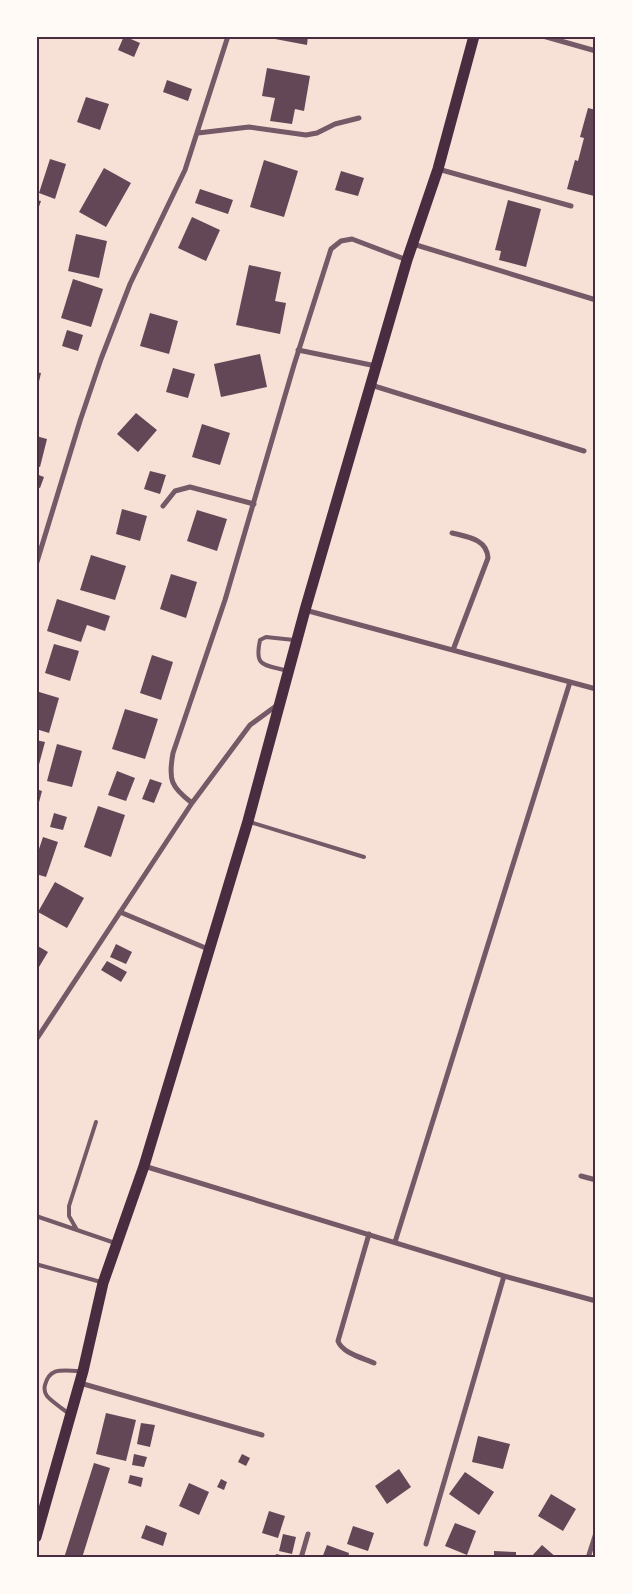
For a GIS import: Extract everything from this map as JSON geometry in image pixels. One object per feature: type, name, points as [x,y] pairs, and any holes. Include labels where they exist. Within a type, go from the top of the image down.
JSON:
[{"type":"main road","points":[[36,1537],[82,1371],[103,1283],[144,1166],[248,821],[305,610],[407,260],[438,169],[474,36]]},
{"type":"street","points":[[36,565],[80,421],[102,359],[130,284],[186,170],[228,36]]},
{"type":"street","points":[[544,36],[596,51]]},
{"type":"street","points":[[198,133],[250,127],[306,135],[317,133],[335,124],[358,118]]},
{"type":"street","points":[[438,169],[571,206]]},
{"type":"street","points":[[192,803],[177,791],[172,780],[171,766],[173,753],[225,600],[298,350],[331,249],[341,241],[352,239],[407,260]]},
{"type":"street","points":[[412,244],[596,300]]},
{"type":"street","points":[[298,350],[376,366]]},
{"type":"street","points":[[371,385],[584,451]]},
{"type":"street","points":[[163,506],[175,491],[190,486],[254,504]]},
{"type":"street","points":[[452,533],[481,543],[487,550],[488,558],[453,650]]},
{"type":"street","points":[[305,610],[596,689]]},
{"type":"street","points":[[395,1242],[570,682]]},
{"type":"street","points":[[36,1040],[192,803],[250,725],[281,702]]},
{"type":"street","points":[[120,912],[208,949]]},
{"type":"street","points":[[144,1166],[504,1276],[596,1301]]},
{"type":"street","points":[[581,1176],[596,1180]]},
{"type":"street","points":[[368,1234],[338,1342],[346,1351],[374,1363]]},
{"type":"street","points":[[426,1544],[504,1276]]},
{"type":"street","points":[[79,1382],[262,1435]]},
{"type":"street","points":[[588,1558],[596,1533]]},
{"type":"street","points":[[301,1558],[308,1534]]},
{"type":"lane","points":[[289,672],[262,663],[259,660],[257,655],[260,640],[266,637],[297,640]]},
{"type":"lane","points":[[248,821],[364,857]]},
{"type":"lane","points":[[77,1230],[69,1216],[69,1206],[96,1122]]},
{"type":"lane","points":[[36,1216],[117,1243]]},
{"type":"lane","points":[[39,1264],[103,1283]]},
{"type":"lane","points":[[70,1414],[47,1396],[44,1388],[47,1377],[56,1371],[82,1371]]},
{"type":"building","points":[[124,36],[140,43],[134,57],[118,50]]},
{"type":"building","points":[[276,36],[308,36],[307,45],[275,39]]},
{"type":"building","points":[[267,68],[310,76],[304,111],[295,109],[292,124],[270,121],[275,98],[262,96]]},
{"type":"building","points":[[167,80],[192,89],[188,101],[163,92]]},
{"type":"building","points":[[86,97],[109,104],[100,130],[77,122]]},
{"type":"building","points":[[588,108],[596,110],[596,189],[594,196],[567,189],[575,160],[578,161],[584,138],[580,137]]},
{"type":"building","points":[[50,159],[66,164],[55,199],[39,193]]},
{"type":"building","points":[[264,160],[298,171],[284,217],[250,207]]},
{"type":"building","points":[[104,168],[131,183],[106,227],[79,212]]},
{"type":"building","points":[[341,171],[364,178],[358,196],[335,190]]},
{"type":"building","points":[[200,189],[233,200],[228,214],[195,203]]},
{"type":"building","points":[[36,200],[41,201],[36,215]]},
{"type":"building","points":[[508,200],[541,209],[526,267],[499,260],[501,251],[495,250]]},
{"type":"building","points":[[192,217],[220,230],[206,261],[178,248]]},
{"type":"building","points":[[76,234],[107,241],[99,278],[68,271]]},
{"type":"building","points":[[249,265],[281,272],[275,301],[286,303],[280,334],[236,325]]},
{"type":"building","points":[[73,279],[103,289],[91,327],[61,318]]},
{"type":"building","points":[[150,313],[178,321],[169,354],[140,346]]},
{"type":"building","points":[[67,330],[83,335],[78,351],[62,346]]},
{"type":"building","points":[[260,354],[267,387],[221,397],[214,364]]},
{"type":"building","points":[[173,368],[195,374],[188,398],[166,392]]},
{"type":"building","points":[[36,372],[41,373],[37,390],[36,390]]},
{"type":"building","points":[[136,413],[157,430],[138,452],[117,434]]},
{"type":"building","points":[[202,424],[230,433],[220,465],[192,457]]},
{"type":"building","points":[[36,436],[47,439],[40,467],[36,466]]},
{"type":"building","points":[[150,471],[166,475],[160,494],[144,489]]},
{"type":"building","points":[[36,474],[44,477],[40,488],[36,487]]},
{"type":"building","points":[[122,509],[147,516],[140,541],[116,534]]},
{"type":"building","points":[[197,510],[227,519],[217,551],[187,541]]},
{"type":"building","points":[[91,555],[126,566],[115,600],[80,590]]},
{"type":"building","points":[[171,574],[197,582],[186,618],[160,609]]},
{"type":"building","points":[[57,599],[110,616],[105,631],[87,625],[81,642],[47,631]]},
{"type":"building","points":[[54,644],[79,651],[70,681],[45,673]]},
{"type":"building","points":[[152,655],[173,662],[161,700],[140,693]]},
{"type":"building","points":[[36,691],[59,698],[49,733],[36,729]]},
{"type":"building","points":[[125,709],[158,719],[145,759],[112,749]]},
{"type":"building","points":[[36,740],[45,742],[37,772],[36,772]]},
{"type":"building","points":[[57,744],[82,751],[72,787],[47,781]]},
{"type":"building","points":[[117,771],[135,778],[126,801],[108,795]]},
{"type":"building","points":[[150,779],[162,783],[154,803],[142,799]]},
{"type":"building","points":[[36,789],[42,791],[37,810],[36,810]]},
{"type":"building","points":[[98,806],[125,815],[111,857],[84,847]]},
{"type":"building","points":[[54,813],[67,817],[63,830],[50,827]]},
{"type":"building","points":[[43,837],[58,842],[46,877],[36,874],[36,858]]},
{"type":"building","points":[[55,882],[84,898],[67,928],[38,912]]},
{"type":"building","points":[[116,944],[132,952],[126,964],[110,957]]},
{"type":"building","points":[[36,945],[48,952],[36,972]]},
{"type":"building","points":[[107,961],[127,972],[121,982],[101,970]]},
{"type":"building","points":[[106,1413],[136,1420],[126,1461],[96,1454]]},
{"type":"building","points":[[141,1423],[155,1425],[150,1447],[137,1444]]},
{"type":"building","points":[[478,1436],[510,1444],[503,1469],[472,1462]]},
{"type":"building","points":[[134,1454],[147,1457],[144,1467],[132,1465]]},
{"type":"building","points":[[242,1454],[250,1458],[246,1466],[238,1462]]},
{"type":"building","points":[[94,1463],[110,1468],[82,1558],[64,1558]]},
{"type":"building","points":[[399,1469],[411,1487],[387,1504],[375,1486]]},
{"type":"building","points":[[465,1472],[494,1492],[479,1515],[449,1494]]},
{"type":"building","points":[[130,1475],[143,1478],[141,1487],[128,1483]]},
{"type":"building","points":[[221,1479],[227,1482],[224,1490],[217,1487]]},
{"type":"building","points":[[189,1483],[209,1492],[199,1515],[179,1506]]},
{"type":"building","points":[[551,1494],[576,1509],[563,1531],[538,1516]]},
{"type":"building","points":[[269,1511],[285,1516],[278,1538],[262,1533]]},
{"type":"building","points":[[455,1523],[476,1531],[467,1555],[445,1546]]},
{"type":"building","points":[[146,1525],[167,1533],[163,1546],[141,1538]]},
{"type":"building","points":[[353,1526],[374,1533],[368,1551],[347,1544]]},
{"type":"building","points":[[283,1534],[296,1537],[292,1554],[279,1551]]},
{"type":"building","points":[[327,1545],[349,1553],[348,1558],[322,1558]]},
{"type":"building","points":[[542,1545],[557,1558],[531,1557]]},
{"type":"building","points":[[494,1551],[516,1552],[516,1558],[494,1558]]},
{"type":"building","points":[[276,1554],[290,1557],[290,1558],[275,1558]]}]
